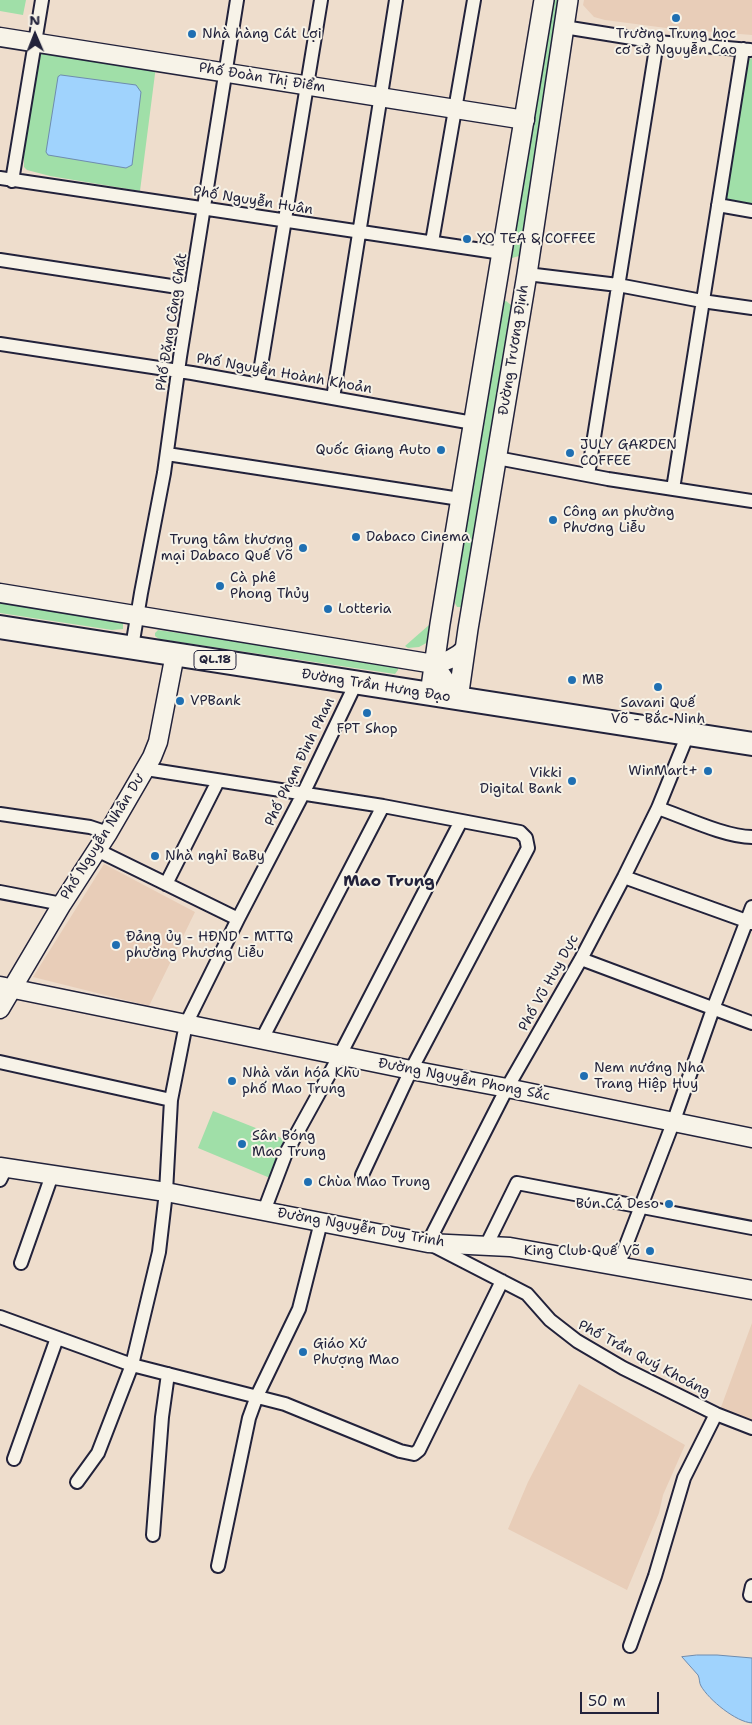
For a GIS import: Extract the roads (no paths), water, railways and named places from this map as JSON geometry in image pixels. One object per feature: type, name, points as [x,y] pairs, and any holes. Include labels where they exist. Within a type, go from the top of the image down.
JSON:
[{"type":"highway","name":"Đường Trần Hưng Đạo","points":[[0,626],[752,744]]},
{"type":"main road","name":"Đường Trương Định","points":[[430,694],[460,499],[544,0]]},
{"type":"main road","name":"Đường Trương Định","points":[[458,699],[527,274],[568,0]]},
{"type":"main road","points":[[501,261],[527,274]]},
{"type":"street","points":[[6,180],[42,0]]},
{"type":"street","name":"Phố Đặng Công Chất","points":[[132,647],[167,454],[178,371],[237,0]]},
{"type":"street","points":[[258,384],[321,0]]},
{"type":"street","points":[[333,398],[396,0]]},
{"type":"street","points":[[432,242],[474,0]]},
{"type":"street","points":[[564,28],[657,42],[748,50],[718,205],[673,489]]},
{"type":"street","name":"Phố Đoàn Thị Điểm","points":[[0,37],[525,120]]},
{"type":"street","points":[[588,475],[657,42]]},
{"type":"street","name":"Phố Nguyễn Huân","points":[[6,180],[432,242],[501,261]]},
{"type":"street","points":[[718,205],[752,210]]},
{"type":"street","points":[[0,260],[191,289]]},
{"type":"street","points":[[527,274],[618,285],[702,301],[752,308]]},
{"type":"street","name":"Phố Nguyễn Hoành Khoản","points":[[0,344],[258,384],[473,423]]},
{"type":"street","points":[[167,454],[460,499]]},
{"type":"street","points":[[497,458],[588,475],[752,501]]},
{"type":"street","points":[[0,594],[434,664],[448,660],[465,649]]},
{"type":"street","name":"Phố Nguyễn Nhân Dư","points":[[0,1009],[7,987],[108,833],[146,769],[158,742],[175,654]]},
{"type":"street","points":[[434,664],[458,699]]},
{"type":"street","name":"Phố Phạm Đình Phan","points":[[78,1482],[98,1453],[132,1365],[159,1252],[166,1192],[171,1100],[186,1024],[303,794],[356,683]]},
{"type":"street","name":"Phố Vũ Huy Dực","points":[[428,1243],[507,1088],[581,959],[624,878],[658,808],[688,734]]},
{"type":"street","points":[[146,769],[383,806],[520,832],[526,838],[528,848],[411,1070],[362,1175]]},
{"type":"street","points":[[166,884],[218,781]]},
{"type":"street","points":[[262,1039],[383,806]]},
{"type":"street","points":[[658,808],[721,831],[744,837],[752,837]]},
{"type":"street","points":[[0,814],[90,827],[108,833]]},
{"type":"street","points":[[264,1211],[286,1153],[340,1055],[461,821]]},
{"type":"street","points":[[97,850],[238,919]]},
{"type":"street","points":[[624,878],[750,922]]},
{"type":"street","points":[[0,892],[62,904]]},
{"type":"street","points":[[618,1266],[673,1123],[713,1009],[750,922],[752,907]]},
{"type":"street","points":[[581,959],[752,1023]]},
{"type":"street","name":"Đường Nguyễn Phong Sắc","points":[[7,987],[752,1138]]},
{"type":"street","points":[[0,1062],[171,1100]]},
{"type":"street","name":"Đường Nguyễn Duy Trinh","points":[[2,1172],[52,1175],[166,1192],[428,1243],[510,1247],[752,1290]]},
{"type":"street","points":[[21,1263],[52,1175]]},
{"type":"street","points":[[486,1246],[517,1182],[641,1208],[752,1228]]},
{"type":"street","points":[[218,1566],[249,1418],[257,1396],[299,1309],[321,1222]]},
{"type":"street","name":"Phố Trần Quý Khoáng","points":[[428,1243],[527,1294],[550,1320],[577,1342],[716,1414],[752,1428]]},
{"type":"street","points":[[0,1317],[132,1365],[285,1404],[410,1454],[416,1453],[419,1450],[502,1281]]},
{"type":"street","points":[[14,1459],[57,1338]]},
{"type":"street","points":[[153,1535],[162,1417],[168,1374]]},
{"type":"street","points":[[630,1646],[655,1576],[684,1478],[716,1414]]},
{"type":"water","points":[[61,75],[136,85],[141,92],[132,165],[126,168],[48,155],[46,152],[58,77]]},
{"type":"water","points":[[697,1655],[752,1658],[752,1723],[731,1715],[716,1704],[705,1692],[700,1685],[698,1675],[682,1657]]},
{"type":"place","name":"Trường Trung học cơ sở Nguyễn Cao","points":[[676,18]]},
{"type":"place","name":"Nhà hàng Cát Lợi","points":[[192,34]]},
{"type":"place","name":"YO TEA & COFFEE","points":[[467,239]]},
{"type":"place","name":"Quốc Giang Auto","points":[[441,450]]},
{"type":"place","name":"JULY GARDEN COFFEE","points":[[570,453]]},
{"type":"place","name":"Công an phường Phương Liễu","points":[[553,520]]},
{"type":"place","name":"Dabaco Cinema","points":[[356,537]]},
{"type":"place","name":"Trung tâm thương mại Dabaco Quế Võ","points":[[303,548]]},
{"type":"place","name":"Cà phê Phong Thủy","points":[[220,586]]},
{"type":"place","name":"Lotteria","points":[[328,609]]},
{"type":"place","name":"MB","points":[[572,680]]},
{"type":"place","name":"Savani Quế Võ - Bắc Ninh","points":[[658,687]]},
{"type":"place","name":"VPBank","points":[[180,701]]},
{"type":"place","name":"FPT Shop","points":[[367,713]]},
{"type":"place","name":"WinMart+","points":[[708,771]]},
{"type":"place","name":"Vikki Digital Bank","points":[[572,781]]},
{"type":"place","name":"Nhà nghỉ BaBy","points":[[155,856]]},
{"type":"place","name":"Đảng ủy - HĐND - MTTQ phường Phương Liễu","points":[[116,945]]},
{"type":"place","name":"Nem nướng Nha Trang Hiệp Huy","points":[[584,1076]]},
{"type":"place","name":"Nhà văn hóa Khu phố Mao Trung","points":[[232,1081]]},
{"type":"place","name":"Sân Bóng Mao Trung","points":[[242,1144]]},
{"type":"place","name":"Chùa Mao Trung","points":[[308,1182]]},
{"type":"place","name":"Bún Cá Deso","points":[[669,1204]]},
{"type":"place","name":"King Club Quế Võ","points":[[650,1251]]},
{"type":"place","name":"Giáo Xứ Phượng Mao","points":[[303,1352]]},
{"type":"district","name":"Mao Trung","points":[[389,882]]}]
